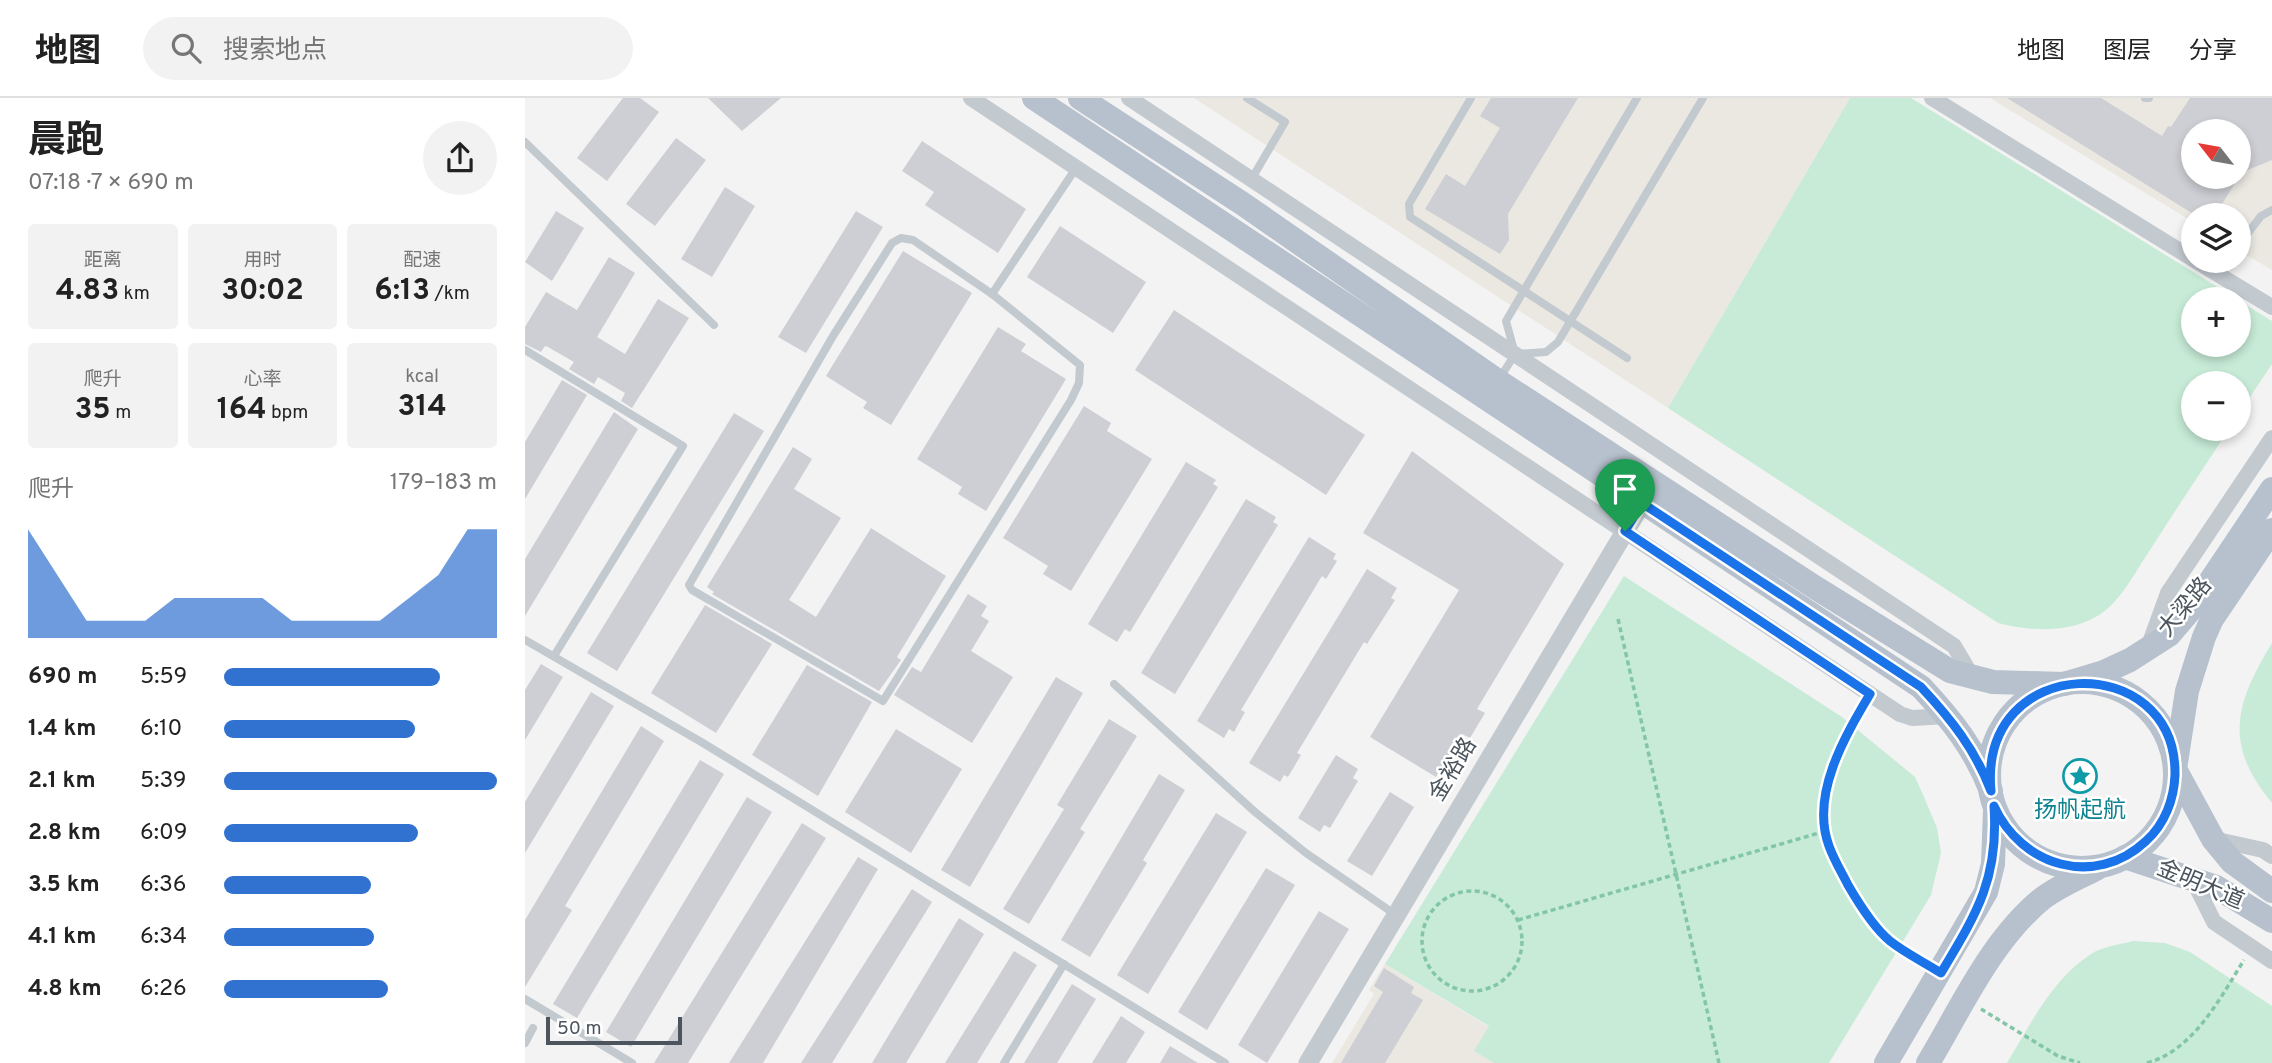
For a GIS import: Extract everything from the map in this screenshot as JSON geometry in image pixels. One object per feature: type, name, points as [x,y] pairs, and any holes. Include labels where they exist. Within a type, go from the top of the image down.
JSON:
[{"type":"main road","points":[[1034,98],[1921,687],[1948,716],[1978,757],[2010,833],[2034,854],[2064,866],[2079,868],[2116,860]]},
{"type":"main road","points":[[1080,98],[1243,204],[1499,381],[1932,662],[1973,678],[2006,683],[2099,683],[2116,688],[2145,706],[2166,735],[2175,769],[2166,813],[2150,838],[2116,860],[2045,898],[2025,915],[1966,1000],[1928,1063]]},
{"type":"main road","name":"大梁路","points":[[2064,684],[2104,672],[2169,635],[2193,607],[2272,489]]},
{"type":"main road","name":"大梁路","points":[[2175,769],[2187,691],[2204,637],[2212,620],[2272,530]]},
{"type":"main road","points":[[1886,1063],[1986,892],[1993,864],[1991,759],[2001,729],[2028,700],[2064,684]]},
{"type":"main road","name":"金明大道","points":[[2175,769],[2213,839],[2232,862],[2272,891]]},
{"type":"main road","name":"金明大道","points":[[2116,860],[2192,878],[2234,896],[2272,921]]},
{"type":"street","points":[[971,98],[1900,714],[1912,718],[1948,716]]},
{"type":"street","points":[[1129,98],[1954,646],[1973,678]]},
{"type":"street","points":[[1932,98],[2181,251]]},
{"type":"street","points":[[2230,273],[2272,307]]},
{"type":"street","points":[[2148,648],[2168,593],[2272,438]]},
{"type":"street","name":"金裕路","points":[[1308,1063],[1642,503]]},
{"type":"street","points":[[2213,839],[2263,850],[2272,856]]},
{"type":"street","points":[[2192,878],[2214,922],[2272,961]]},
{"type":"lane","points":[[1247,98],[1285,122],[1251,180]]},
{"type":"lane","points":[[1471,98],[1409,204],[1409,217],[1627,358]]},
{"type":"lane","points":[[1499,381],[1515,354],[1506,321],[1637,98]]},
{"type":"lane","points":[[1515,354],[1546,352],[1558,342],[1703,98]]},
{"type":"lane","points":[[525,142],[715,325]]},
{"type":"lane","points":[[992,295],[1076,168]]},
{"type":"lane","points":[[2251,230],[2262,216],[2272,211]]},
{"type":"lane","points":[[901,238],[913,240],[992,295],[1080,365],[1079,383],[883,701],[692,590],[689,585],[725,519],[833,336],[892,243],[901,238]]},
{"type":"lane","points":[[525,350],[683,446],[554,656]]},
{"type":"lane","points":[[525,640],[703,743],[1225,1063]]},
{"type":"lane","points":[[1114,684],[1255,812],[1305,853],[1396,915]]},
{"type":"lane","points":[[1004,1063],[1064,964]]},
{"type":"lane","points":[[525,999],[632,1063]]},
{"type":"lane","points":[[525,1043],[533,1028]]},
{"type":"path","points":[[1619,620],[1719,1063]]},
{"type":"path","points":[[1870,694],[1845,735],[1832,772],[1824,811],[1828,844],[1859,905],[1889,940],[1941,973]]},
{"type":"path","points":[[1518,920],[1826,831]]},
{"type":"path","points":[[1468,891],[1492,894],[1502,900],[1518,920],[1522,932],[1520,958],[1506,979],[1495,986],[1470,992],[1457,989],[1446,985],[1429,968],[1422,947],[1425,924],[1445,898],[1468,891]]},
{"type":"path","points":[[2147,1063],[2157,1060],[2186,1040],[2207,1016],[2253,948]]},
{"type":"path","points":[[1966,1000],[2058,1056],[2080,1063]]},
{"type":"shaded area","points":[[1194,98],[1850,98],[1668,408]]},
{"type":"shaded area","points":[[1990,98],[2272,98],[2272,270],[2251,258],[2251,203],[2181,203],[2181,215]]},
{"type":"shaded area","points":[[1385,964],[1489,1027],[1474,1051],[1494,1063],[1332,1063],[1374,994],[1369,990]]},
{"type":"green space","points":[[1850,98],[1911,98],[2181,264],[2181,273],[2195,273],[2218,287],[2181,287],[2181,357],[2251,357],[2251,308],[2272,321],[2272,364],[2251,396],[2251,371],[2181,371],[2181,441],[2221,441],[2113,604],[2094,618],[2068,627],[2040,629],[1998,623],[1668,408]]},
{"type":"green space","points":[[1624,576],[1842,717],[1915,777],[1924,797],[1937,828],[1941,853],[1931,895],[1829,1063],[1494,1063],[1474,1051],[1489,1026],[1385,964]]},
{"type":"green space","points":[[2272,643],[2272,803],[2256,782],[2246,762],[2240,724],[2249,685]]},
{"type":"green space","points":[[2133,941],[2165,943],[2190,952],[2272,1006],[2272,1063],[2007,1063],[2053,989],[2077,964],[2096,951]]},
{"type":"building","points":[[623,98],[640,98],[659,112],[607,181],[577,158]]},
{"type":"building","points":[[708,98],[781,98],[742,131]]},
{"type":"building","points":[[1491,98],[1578,98],[1508,214],[1509,240],[1500,254],[1425,209],[1446,174],[1465,186],[1500,128],[1480,116]]},
{"type":"building","points":[[2007,98],[2101,98],[2162,136],[2190,98],[2272,98],[2272,160],[2251,169],[2251,119],[2181,119],[2181,189],[2231,189],[2223,203],[2181,203],[2181,206]]},
{"type":"building","points":[[676,138],[706,160],[655,226],[626,204]]},
{"type":"building","points":[[922,141],[1026,209],[998,253],[925,205],[934,192],[902,171]]},
{"type":"building","points":[[725,187],[755,206],[712,277],[681,259]]},
{"type":"building","points":[[556,211],[584,228],[552,281],[525,262]]},
{"type":"building","points":[[856,211],[883,227],[806,353],[778,337]]},
{"type":"building","points":[[1060,226],[1146,282],[1113,333],[1027,277]]},
{"type":"building","points":[[903,251],[972,293],[891,425],[863,408],[867,402],[826,376]]},
{"type":"building","points":[[609,257],[635,273],[597,337],[625,354],[658,299],[689,318],[632,408],[621,401],[625,393],[598,377],[594,384],[569,369],[574,362],[548,347],[545,346],[541,352],[525,344],[525,327],[546,292],[577,310]]},
{"type":"building","points":[[1174,310],[1365,435],[1326,495],[1135,370]]},
{"type":"building","points":[[998,327],[1026,344],[1021,351],[1066,379],[986,511],[958,494],[962,487],[917,459]]},
{"type":"building","points":[[562,380],[587,395],[525,499],[525,442]]},
{"type":"building","points":[[1084,406],[1111,423],[1107,431],[1152,459],[1071,591],[1043,574],[1048,566],[1003,538]]},
{"type":"building","points":[[614,412],[638,429],[525,616],[525,559]]},
{"type":"building","points":[[734,413],[764,431],[617,671],[587,653]]},
{"type":"building","points":[[793,447],[812,459],[794,489],[841,518],[789,600],[816,617],[871,528],[946,576],[897,657],[901,660],[879,691],[712,594],[714,592],[707,587]]},
{"type":"building","points":[[1412,451],[1564,564],[1477,709],[1485,713],[1470,738],[1462,734],[1436,777],[1370,737],[1459,590],[1363,533]]},
{"type":"building","points":[[1186,462],[1216,480],[1213,484],[1218,487],[1130,632],[1125,629],[1117,642],[1088,624]]},
{"type":"building","points":[[1246,499],[1276,517],[1273,522],[1278,525],[1175,694],[1141,673]]},
{"type":"building","points":[[1309,537],[1336,554],[1333,559],[1337,561],[1326,579],[1322,576],[1241,710],[1245,712],[1234,732],[1229,729],[1224,738],[1197,721]]},
{"type":"building","points":[[1367,569],[1397,588],[1391,598],[1395,600],[1367,644],[1364,642],[1297,753],[1301,755],[1288,777],[1284,775],[1280,782],[1249,763]]},
{"type":"building","points":[[968,594],[987,606],[981,616],[989,621],[971,651],[1013,677],[972,743],[894,695],[912,667],[921,672]]},
{"type":"building","points":[[705,605],[772,644],[716,733],[651,693]]},
{"type":"building","points":[[541,664],[563,677],[525,740],[525,690]]},
{"type":"building","points":[[807,665],[872,702],[818,796],[752,755]]},
{"type":"building","points":[[1056,677],[1083,693],[970,887],[941,870]]},
{"type":"building","points":[[591,692],[614,706],[525,853],[525,802]]},
{"type":"building","points":[[1109,719],[1137,736],[1080,829],[1085,832],[1029,924],[1003,909],[1064,809],[1057,805]]},
{"type":"building","points":[[641,726],[664,741],[565,906],[572,910],[525,987],[525,920]]},
{"type":"building","points":[[896,729],[962,769],[911,853],[845,812]]},
{"type":"building","points":[[1336,755],[1358,769],[1353,778],[1358,781],[1330,828],[1324,825],[1320,832],[1298,818]]},
{"type":"building","points":[[700,760],[724,774],[577,1018],[553,1004]]},
{"type":"building","points":[[1159,774],[1185,790],[1143,860],[1147,863],[1090,957],[1061,940]]},
{"type":"building","points":[[1390,792],[1414,807],[1372,876],[1347,861]]},
{"type":"building","points":[[747,797],[772,812],[631,1047],[606,1032]]},
{"type":"building","points":[[1216,813],[1247,832],[1148,994],[1117,975]]},
{"type":"building","points":[[802,823],[826,838],[688,1063],[654,1063]]},
{"type":"building","points":[[858,857],[878,869],[763,1063],[729,1063]]},
{"type":"building","points":[[1266,868],[1295,885],[1207,1030],[1178,1012]]},
{"type":"building","points":[[912,889],[932,902],[832,1063],[801,1063]]},
{"type":"building","points":[[1319,911],[1349,929],[1267,1063],[1238,1045]]},
{"type":"building","points":[[959,918],[984,934],[906,1063],[872,1063]]},
{"type":"building","points":[[1014,951],[1037,965],[977,1063],[945,1063]]},
{"type":"building","points":[[1384,968],[1414,987],[1411,993],[1423,1000],[1385,1063],[1341,1063],[1383,992],[1374,986]]},
{"type":"building","points":[[1072,984],[1096,999],[1057,1063],[1024,1063]]},
{"type":"building","points":[[1121,1016],[1145,1032],[1126,1063],[1092,1063]]},
{"type":"building","points":[[1170,1046],[1198,1063],[1160,1063]]},
{"type":"place","name":"扬帆起航","points":[[2080,776]]},
{"type":"route","points":[[1642,503],[1921,687],[1948,716],[1978,757],[1991,791],[1989,775],[1994,744],[2010,716],[2021,705],[2048,688],[2064,684],[2099,683],[2116,688],[2145,706],[2166,735],[2175,769],[2166,813],[2150,838],[2125,857],[2111,863],[2079,868],[2048,861],[2021,845],[2001,820],[1994,806],[1996,829],[1993,864],[1986,892],[1941,973],[1889,940],[1859,905],[1828,844],[1824,811],[1832,772],[1845,735],[1870,694],[1625,531],[1642,503]]}]
